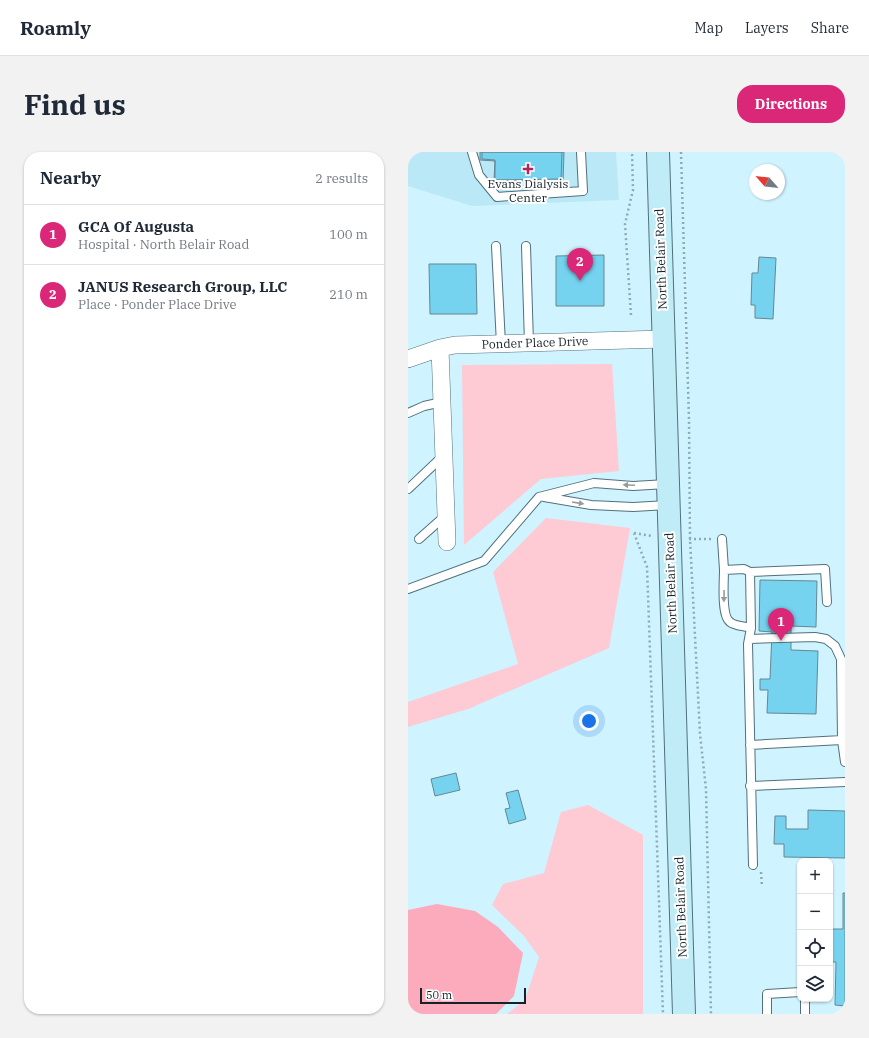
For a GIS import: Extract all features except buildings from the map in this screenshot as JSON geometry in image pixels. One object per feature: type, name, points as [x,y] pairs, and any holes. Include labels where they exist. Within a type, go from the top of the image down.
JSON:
[{"type":"main road","name":"North Belair Road","points":[[658,152],[684,1014]]},
{"type":"street","name":"Ponder Place Drive","points":[[408,359],[440,348],[455,345],[663,339]]},
{"type":"street","points":[[440,348],[448,542]]},
{"type":"lane","points":[[472,152],[479,175],[497,197],[583,191],[581,152]]},
{"type":"lane","points":[[496,246],[500,344]]},
{"type":"lane","points":[[526,246],[530,343]]},
{"type":"lane","points":[[408,413],[424,406],[442,402]]},
{"type":"lane","points":[[408,489],[444,456]]},
{"type":"lane","points":[[408,589],[484,561],[539,497],[594,483],[632,486],[668,484]]},
{"type":"lane","points":[[539,497],[591,505],[634,507],[668,505]]},
{"type":"lane","points":[[419,539],[446,514]]},
{"type":"lane","points":[[722,539],[724,608],[726,618],[730,623],[751,628]]},
{"type":"lane","points":[[724,570],[744,569],[750,572],[825,568],[827,602]]},
{"type":"lane","points":[[750,572],[751,628],[748,644],[750,786],[757,865]]},
{"type":"lane","points":[[749,639],[815,637],[826,639],[835,646],[841,659],[842,740],[845,762]]},
{"type":"lane","points":[[750,745],[842,740]]},
{"type":"lane","points":[[750,786],[845,782]]},
{"type":"lane","points":[[767,1014],[767,994],[797,992]]},
{"type":"lane","points":[[805,1002],[805,1014]]},
{"type":"path","points":[[631,315],[625,224],[633,190],[632,152]]},
{"type":"path","points":[[681,152],[689,420],[690,539],[700,734],[706,789],[711,1014]]},
{"type":"path","points":[[634,533],[647,567],[663,1014]]},
{"type":"path","points":[[695,539],[722,539]]},
{"type":"path","points":[[757,865],[762,887]]},
{"type":"shaded area","points":[[408,152],[616,152],[619,200],[472,206],[408,186]]},
{"type":"shaded area","points":[[612,364],[619,471],[541,479],[464,545],[462,365]]},
{"type":"shaded area","points":[[546,518],[630,528],[609,648],[468,709],[408,727],[408,702],[518,664],[493,572]]},
{"type":"shaded area","points":[[588,805],[643,835],[643,1014],[507,1014],[525,1000],[539,957],[524,936],[492,905],[503,884],[544,873],[561,812]]},
{"type":"shaded area","points":[[437,904],[475,911],[498,927],[523,953],[514,996],[496,1014],[408,1014],[408,910]]},
{"type":"place","name":"Evans Dialysis Center","points":[[528,169]]},
{"type":"place","name":"JANUS Research Group, LLC","points":[[580,281]]},
{"type":"place","name":"GCA Of Augusta","points":[[781,641]]}]
